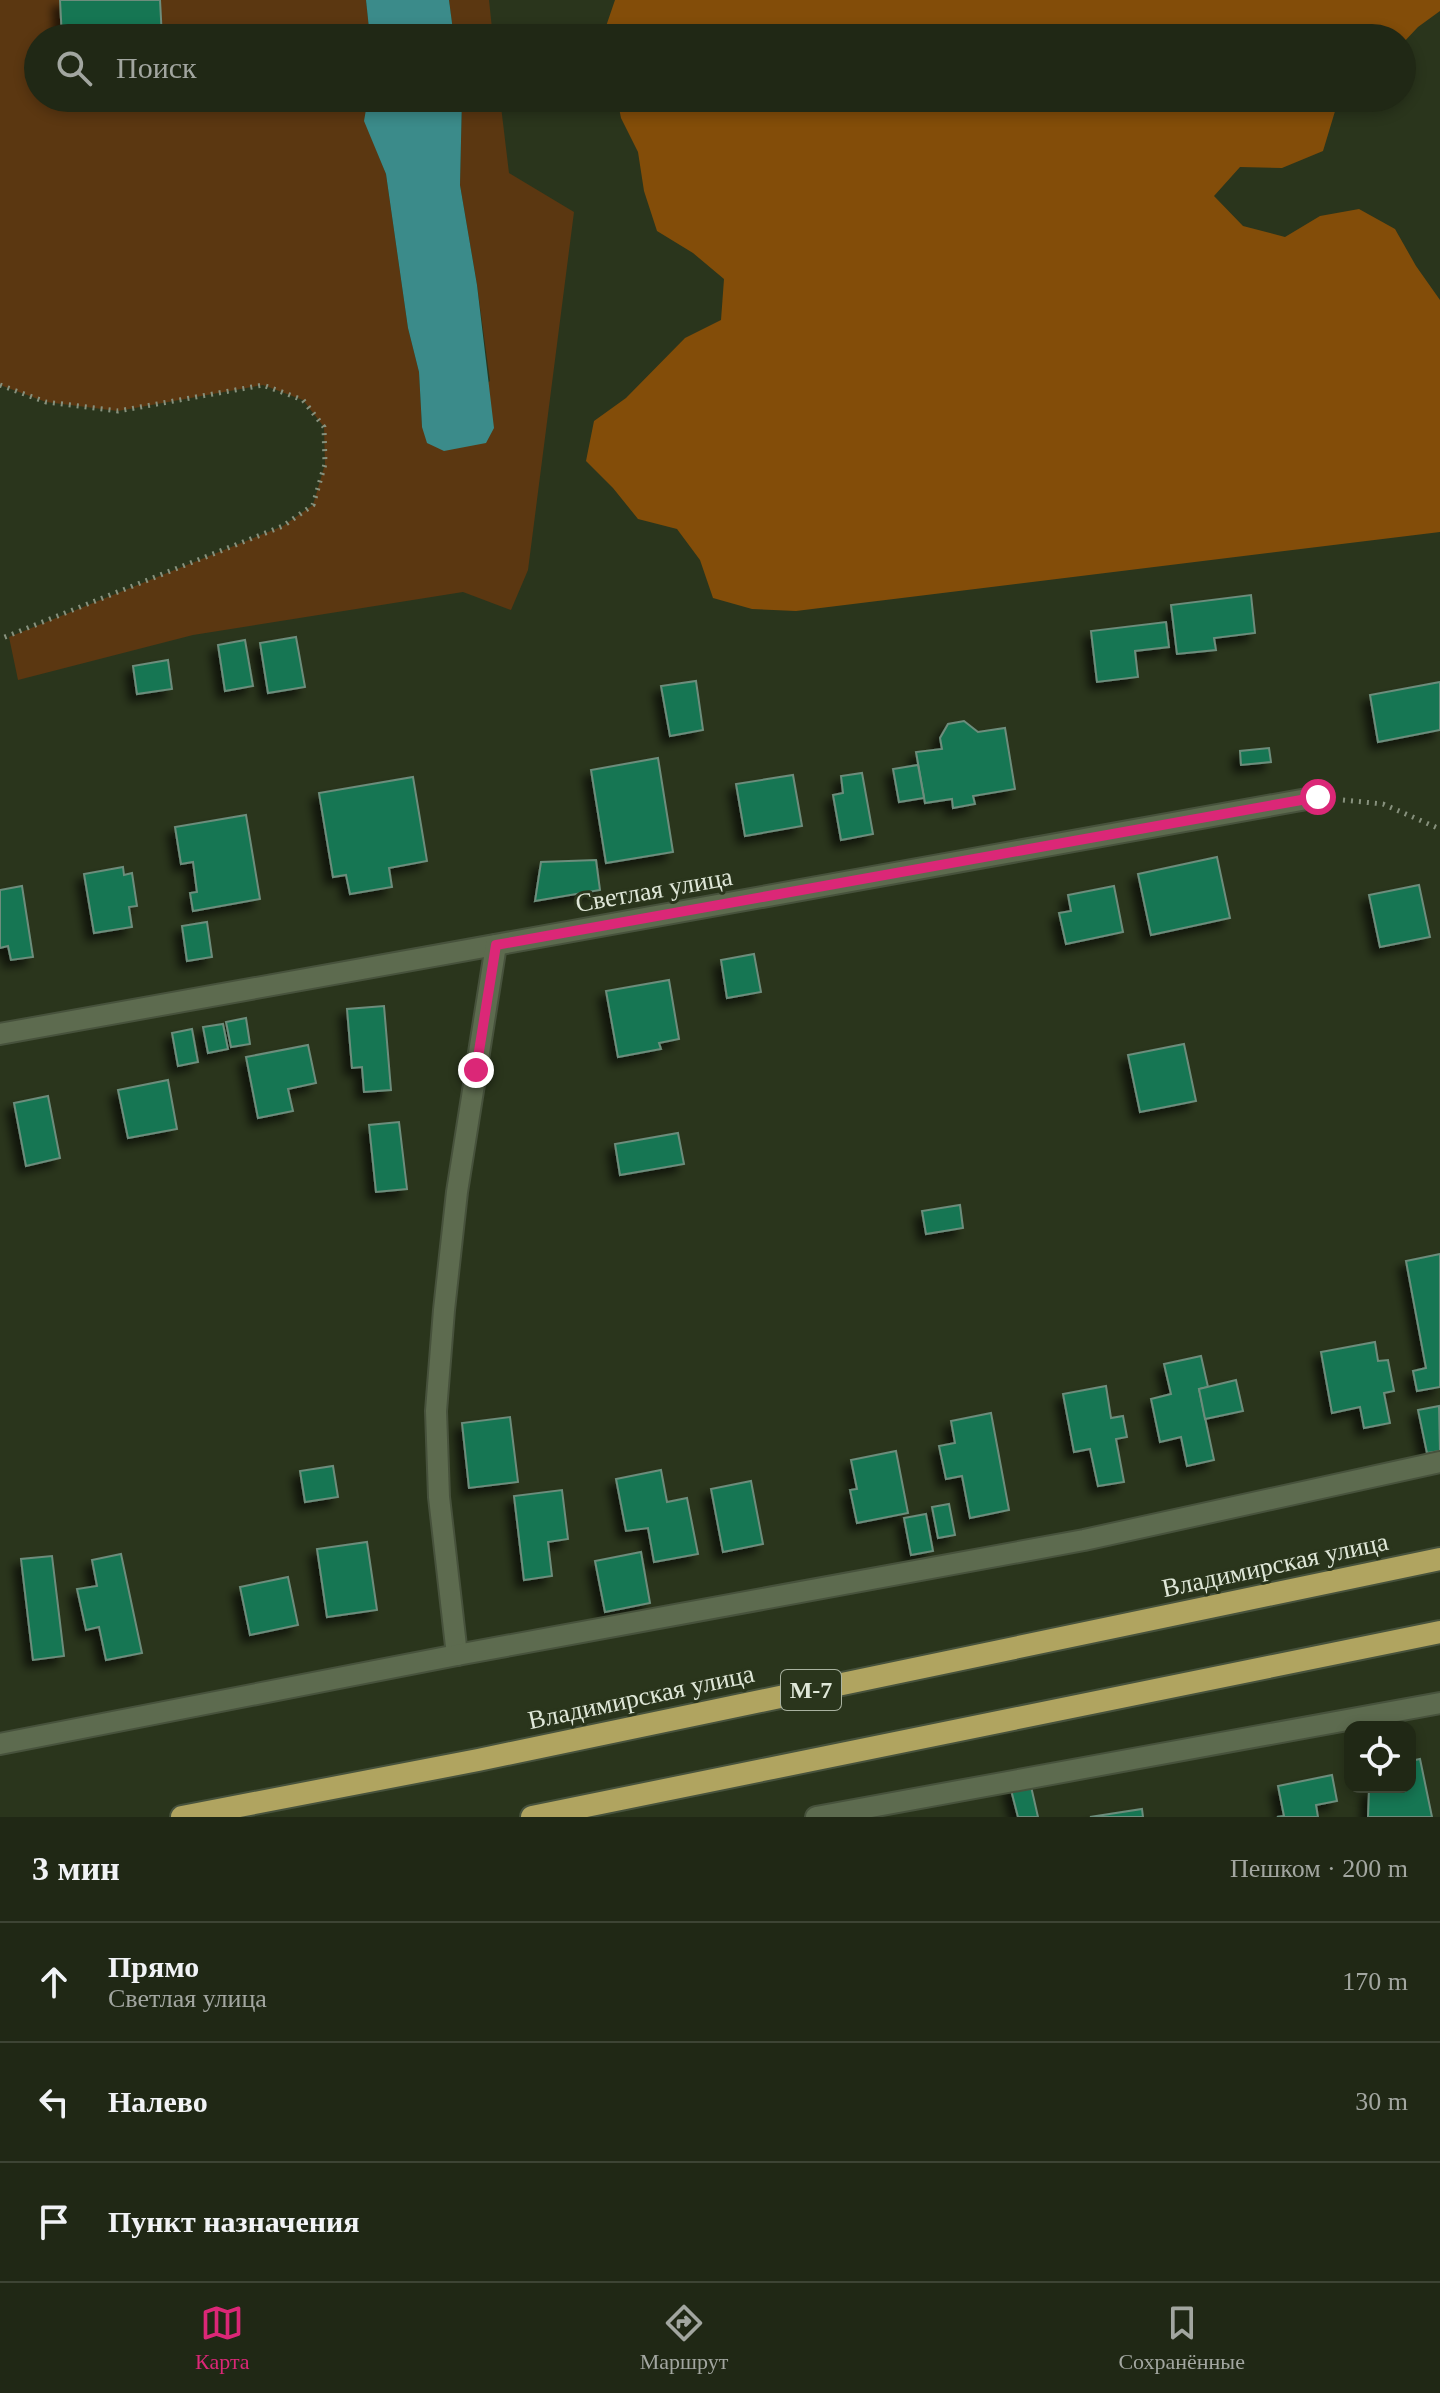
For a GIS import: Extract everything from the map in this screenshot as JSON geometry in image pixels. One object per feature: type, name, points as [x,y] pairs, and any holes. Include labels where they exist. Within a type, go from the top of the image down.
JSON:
[{"type":"highway","name":"Владимирская улица","points":[[182,1817],[493,1757],[1440,1559]]},
{"type":"highway","points":[[532,1817],[1440,1632]]},
{"type":"street","name":"Светлая улица","points":[[0,1034],[1318,797]]},
{"type":"street","points":[[457,1655],[439,1497],[436,1411],[457,1192],[496,945]]},
{"type":"street","points":[[0,1744],[457,1655],[1084,1540],[1440,1462]]},
{"type":"street","points":[[816,1817],[1440,1703]]},
{"type":"path","points":[[0,385],[46,402],[118,411],[263,385],[303,400],[324,427],[325,464],[313,505],[283,526],[0,639]]},
{"type":"path","points":[[1318,797],[1383,804],[1440,829]]},
{"type":"shaded area","points":[[0,0],[366,0],[369,24],[24,24],[24,112],[366,112],[365,121],[386,174],[408,328],[419,372],[422,427],[490,381],[460,185],[462,112],[502,112],[509,173],[574,212],[528,570],[511,610],[463,592],[193,635],[18,680],[9,637],[283,526],[313,505],[325,464],[324,427],[303,400],[263,385],[118,411],[46,402],[0,385]]},
{"type":"shaded area","points":[[449,0],[489,0],[492,24],[452,24]]},
{"type":"shaded area","points":[[615,0],[1440,0],[1440,11],[1416,29],[1416,24],[607,24]]},
{"type":"shaded area","points":[[620,112],[1335,112],[1323,151],[1282,168],[1240,167],[1214,196],[1243,226],[1285,237],[1320,216],[1359,209],[1395,229],[1440,300],[1440,532],[796,611],[752,609],[713,598],[700,560],[677,529],[638,519],[586,461],[594,421],[626,398],[685,338],[721,320],[724,279],[693,253],[657,231],[644,191],[638,152]]},
{"type":"water","points":[[366,0],[449,0],[452,24],[369,24]]},
{"type":"water","points":[[366,112],[462,112],[460,185],[477,285],[494,428],[486,443],[444,451],[427,443],[422,427],[419,372],[408,328],[386,174],[364,121]]},
{"type":"building","points":[[60,0],[160,0],[161,24],[61,24]]},
{"type":"building","points":[[1251,595],[1255,633],[1214,638],[1216,650],[1177,654],[1171,605]]},
{"type":"building","points":[[1166,622],[1169,647],[1135,651],[1138,677],[1097,682],[1091,631]]},
{"type":"building","points":[[296,637],[305,687],[268,693],[260,643]]},
{"type":"building","points":[[245,640],[253,686],[225,691],[218,645]]},
{"type":"building","points":[[168,660],[172,689],[137,694],[133,666]]},
{"type":"building","points":[[696,681],[703,730],[670,736],[661,686]]},
{"type":"building","points":[[1440,682],[1440,730],[1378,742],[1370,695]]},
{"type":"building","points":[[964,721],[978,732],[1005,728],[1015,789],[973,796],[975,804],[953,808],[952,799],[925,803],[916,752],[942,749],[940,738],[948,724]]},
{"type":"building","points":[[1269,748],[1271,762],[1241,765],[1240,751]]},
{"type":"building","points":[[658,758],[673,852],[606,863],[591,770]]},
{"type":"building","points":[[918,765],[924,798],[899,802],[893,769]]},
{"type":"building","points":[[862,773],[873,834],[841,840],[833,795],[843,793],[841,776]]},
{"type":"building","points":[[793,775],[802,826],[745,836],[736,784]]},
{"type":"building","points":[[413,777],[427,861],[389,868],[392,887],[350,894],[346,875],[333,877],[319,793]]},
{"type":"building","points":[[246,815],[260,899],[193,911],[190,893],[197,892],[193,862],[181,864],[175,827]]},
{"type":"building","points":[[1217,857],[1230,918],[1151,935],[1138,874]]},
{"type":"building","points":[[596,860],[600,890],[535,901],[541,862]]},
{"type":"building","points":[[123,867],[124,875],[132,873],[137,906],[129,907],[132,927],[94,933],[84,874]]},
{"type":"building","points":[[1419,885],[1430,937],[1380,947],[1369,895]]},
{"type":"building","points":[[22,886],[33,957],[11,960],[8,946],[0,948],[0,890]]},
{"type":"building","points":[[1114,886],[1123,932],[1066,944],[1059,913],[1071,911],[1068,895]]},
{"type":"building","points":[[207,922],[212,957],[187,961],[182,926]]},
{"type":"building","points":[[754,954],[761,992],[727,998],[721,960]]},
{"type":"building","points":[[669,980],[679,1039],[659,1043],[661,1049],[618,1057],[606,991]]},
{"type":"building","points":[[384,1006],[391,1090],[364,1092],[362,1067],[352,1068],[347,1009]]},
{"type":"building","points":[[246,1018],[250,1044],[231,1047],[226,1022]]},
{"type":"building","points":[[223,1024],[228,1049],[208,1053],[203,1027]]},
{"type":"building","points":[[192,1029],[198,1062],[178,1066],[172,1033]]},
{"type":"building","points":[[1184,1044],[1196,1101],[1140,1112],[1128,1055]]},
{"type":"building","points":[[308,1045],[316,1083],[288,1089],[293,1111],[258,1118],[246,1057]]},
{"type":"building","points":[[168,1080],[177,1129],[128,1138],[118,1090]]},
{"type":"building","points":[[48,1096],[60,1158],[26,1166],[14,1103]]},
{"type":"building","points":[[399,1122],[407,1189],[376,1192],[369,1125]]},
{"type":"building","points":[[678,1133],[684,1164],[620,1175],[615,1144]]},
{"type":"building","points":[[960,1205],[963,1228],[926,1234],[922,1211]]},
{"type":"building","points":[[1440,1254],[1440,1387],[1417,1391],[1413,1371],[1426,1368],[1406,1261]]},
{"type":"building","points":[[1375,1342],[1378,1361],[1388,1360],[1394,1391],[1384,1393],[1390,1423],[1364,1428],[1360,1407],[1332,1413],[1321,1352]]},
{"type":"building","points":[[1201,1356],[1208,1387],[1199,1389],[1214,1460],[1187,1466],[1181,1437],[1160,1442],[1151,1399],[1171,1394],[1164,1364]]},
{"type":"building","points":[[1236,1380],[1243,1411],[1205,1419],[1199,1389]]},
{"type":"building","points":[[1106,1386],[1111,1418],[1123,1416],[1127,1437],[1116,1439],[1124,1482],[1098,1486],[1090,1449],[1074,1452],[1063,1394]]},
{"type":"building","points":[[1439,1406],[1440,1451],[1427,1453],[1418,1410]]},
{"type":"building","points":[[991,1413],[1009,1510],[970,1518],[962,1476],[946,1479],[939,1446],[955,1443],[951,1421]]},
{"type":"building","points":[[510,1417],[518,1482],[469,1488],[462,1423]]},
{"type":"building","points":[[896,1451],[908,1513],[857,1523],[850,1490],[857,1489],[851,1460]]},
{"type":"building","points":[[333,1466],[338,1497],[305,1502],[300,1471]]},
{"type":"building","points":[[661,1470],[667,1502],[687,1498],[698,1554],[654,1562],[648,1528],[626,1531],[616,1479]]},
{"type":"building","points":[[751,1481],[763,1544],[723,1552],[711,1489]]},
{"type":"building","points":[[562,1490],[568,1539],[548,1542],[552,1576],[524,1580],[514,1496]]},
{"type":"building","points":[[949,1504],[955,1535],[938,1538],[932,1507]]},
{"type":"building","points":[[926,1514],[933,1551],[911,1555],[904,1518]]},
{"type":"building","points":[[367,1542],[377,1610],[327,1617],[317,1549]]},
{"type":"building","points":[[641,1552],[650,1603],[605,1612],[595,1561]]},
{"type":"building","points":[[121,1554],[142,1653],[106,1660],[99,1627],[86,1630],[77,1589],[97,1586],[92,1560]]},
{"type":"building","points":[[52,1556],[64,1656],[33,1660],[21,1559]]},
{"type":"building","points":[[288,1577],[298,1625],[250,1635],[240,1587]]},
{"type":"building","points":[[1420,1759],[1432,1817],[1368,1817],[1369,1793],[1416,1793],[1416,1760]]},
{"type":"building","points":[[1332,1775],[1337,1801],[1316,1805],[1318,1817],[1277,1817],[1284,1816],[1278,1786]]},
{"type":"building","points":[[1030,1782],[1038,1817],[1018,1817],[1010,1786]]},
{"type":"building","points":[[1142,1809],[1143,1817],[1090,1817]]},
{"type":"route","points":[[476,1070],[496,945],[1318,797]]}]
